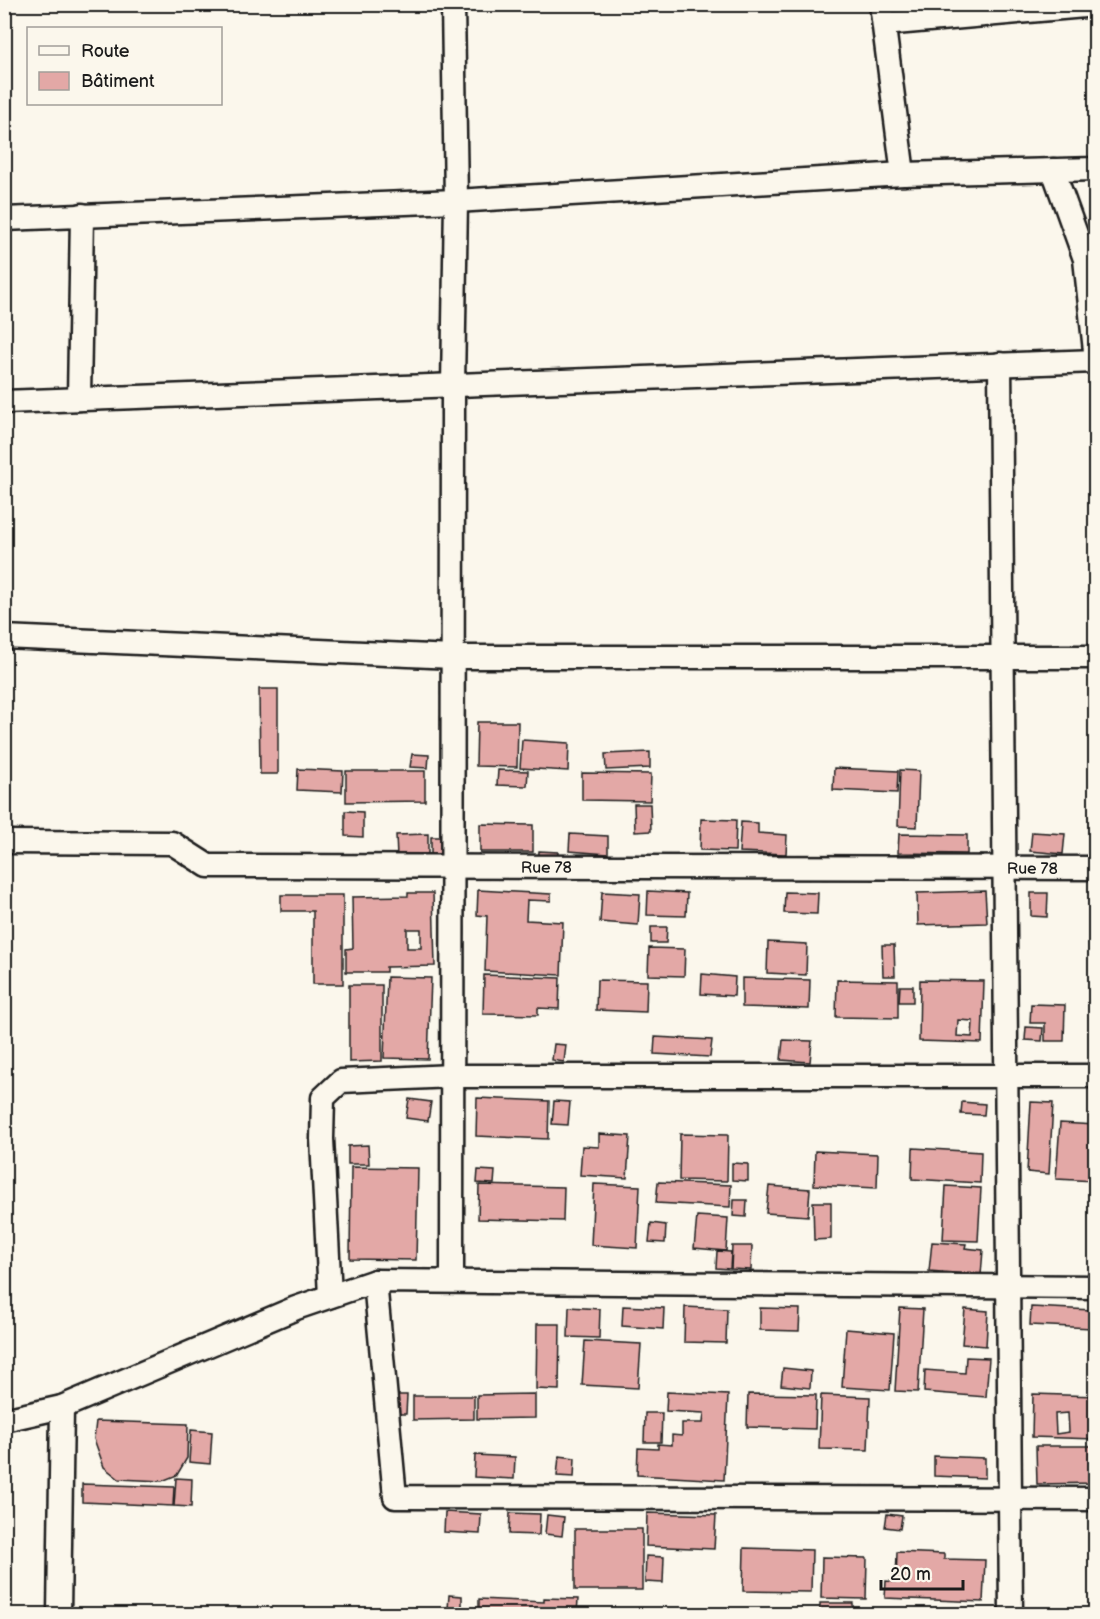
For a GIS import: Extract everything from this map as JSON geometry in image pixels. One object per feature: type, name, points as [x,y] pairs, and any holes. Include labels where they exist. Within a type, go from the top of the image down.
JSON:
[{"type":"street","points":[[452,1281],[453,385],[456,201],[453,4]]},
{"type":"street","points":[[903,174],[882,14],[1095,5]]},
{"type":"street","points":[[4,219],[456,201],[903,174],[1095,169]]},
{"type":"street","points":[[4,402],[1095,361],[1084,259],[1053,170]]},
{"type":"street","points":[[79,399],[82,215]]},
{"type":"street","points":[[1000,364],[1011,1614]]},
{"type":"street","points":[[4,637],[453,657],[1095,657]]},
{"type":"street","name":"Rue 78","points":[[4,842],[172,843],[208,866],[1095,868]]},
{"type":"street","points":[[330,1296],[322,1138],[323,1098],[341,1081],[452,1076],[1095,1076]]},
{"type":"street","points":[[375,1281],[395,1497],[1095,1499]]},
{"type":"street","points":[[4,1420],[62,1407],[296,1308],[375,1281],[1095,1287]]},
{"type":"street","points":[[59,1614],[62,1407]]},
{"type":"building","points":[[259,689],[278,689],[278,774],[260,774]]},
{"type":"building","points":[[477,722],[518,722],[517,767],[476,766]]},
{"type":"building","points":[[522,740],[569,743],[568,771],[520,768]]},
{"type":"building","points":[[650,752],[650,768],[606,770],[605,754]]},
{"type":"building","points":[[412,754],[429,755],[428,768],[410,767]]},
{"type":"building","points":[[834,768],[898,771],[897,793],[833,790]]},
{"type":"building","points":[[298,769],[343,771],[342,792],[297,790]]},
{"type":"building","points":[[498,770],[528,771],[527,786],[497,785]]},
{"type":"building","points":[[900,770],[919,771],[917,827],[898,826]]},
{"type":"building","points":[[346,771],[425,771],[425,801],[346,802]]},
{"type":"building","points":[[582,773],[651,774],[650,801],[582,800]]},
{"type":"building","points":[[634,804],[650,804],[651,831],[635,832]]},
{"type":"building","points":[[345,811],[363,812],[363,837],[345,836]]},
{"type":"building","points":[[701,819],[736,820],[735,851],[700,850]]},
{"type":"building","points":[[741,822],[758,823],[758,833],[787,835],[786,854],[739,852]]},
{"type":"building","points":[[480,824],[533,825],[533,852],[480,852]]},
{"type":"building","points":[[1032,832],[1065,834],[1063,854],[1030,851]]},
{"type":"building","points":[[428,834],[428,857],[397,857],[396,835]]},
{"type":"building","points":[[570,834],[608,836],[608,854],[569,851]]},
{"type":"building","points":[[899,834],[967,835],[967,854],[898,853]]},
{"type":"building","points":[[431,837],[441,837],[440,857],[431,857]]},
{"type":"building","points":[[539,851],[558,852],[557,871],[538,869]]},
{"type":"building","points":[[478,890],[551,894],[551,901],[527,900],[526,920],[563,922],[561,975],[485,971],[487,916],[477,915]]},
{"type":"building","points":[[648,891],[687,893],[686,916],[647,915]]},
{"type":"building","points":[[985,891],[987,923],[918,925],[917,893]]},
{"type":"building","points":[[602,892],[640,894],[638,925],[600,922]]},
{"type":"building","points":[[785,892],[818,893],[817,914],[784,913]]},
{"type":"building","points":[[408,893],[433,893],[435,966],[386,967],[386,972],[346,972],[346,949],[353,948],[352,897],[408,896]],"holes":[[[407,929],[421,929],[421,948],[407,948]]]},
{"type":"building","points":[[1031,893],[1048,893],[1047,917],[1031,916]]},
{"type":"building","points":[[281,895],[343,895],[343,984],[313,984],[313,911],[281,911]]},
{"type":"building","points":[[651,927],[667,927],[666,943],[651,943]]},
{"type":"building","points":[[768,942],[807,944],[806,975],[767,973]]},
{"type":"building","points":[[882,945],[894,945],[895,976],[883,976]]},
{"type":"building","points":[[649,948],[685,949],[684,976],[648,975]]},
{"type":"building","points":[[702,974],[735,977],[734,996],[701,994]]},
{"type":"building","points":[[484,975],[560,978],[559,1009],[538,1008],[538,1015],[483,1014]]},
{"type":"building","points":[[387,977],[431,978],[428,1059],[384,1058]]},
{"type":"building","points":[[742,978],[810,980],[809,1009],[742,1007]]},
{"type":"building","points":[[597,980],[647,981],[646,1012],[596,1010]]},
{"type":"building","points":[[837,980],[898,981],[898,1018],[836,1017]]},
{"type":"building","points":[[920,980],[984,981],[982,1043],[919,1041]],"holes":[[[958,1020],[973,1021],[972,1037],[957,1036]]]},
{"type":"building","points":[[349,985],[382,985],[382,1061],[349,1062]]},
{"type":"building","points":[[900,986],[913,986],[913,1002],[899,1002]]},
{"type":"building","points":[[1031,1004],[1065,1005],[1064,1041],[1045,1041],[1045,1023],[1030,1023]]},
{"type":"building","points":[[1026,1027],[1043,1028],[1042,1041],[1025,1040]]},
{"type":"building","points":[[655,1037],[712,1040],[710,1057],[654,1054]]},
{"type":"building","points":[[783,1040],[812,1041],[810,1062],[781,1060]]},
{"type":"building","points":[[554,1044],[566,1045],[564,1062],[552,1060]]},
{"type":"building","points":[[477,1098],[549,1101],[548,1139],[476,1136]]},
{"type":"building","points":[[409,1099],[431,1102],[428,1121],[406,1118]]},
{"type":"building","points":[[554,1101],[570,1102],[568,1125],[552,1124]]},
{"type":"building","points":[[962,1102],[985,1104],[984,1115],[961,1114]]},
{"type":"building","points":[[1031,1102],[1053,1103],[1049,1174],[1027,1172]]},
{"type":"building","points":[[1060,1123],[1096,1125],[1096,1181],[1056,1179]]},
{"type":"building","points":[[599,1134],[630,1136],[627,1178],[580,1175],[582,1146],[599,1147]]},
{"type":"building","points":[[680,1134],[728,1135],[727,1181],[679,1180]]},
{"type":"building","points":[[368,1145],[369,1164],[348,1164],[348,1146]]},
{"type":"building","points":[[913,1148],[981,1152],[980,1183],[912,1179]]},
{"type":"building","points":[[815,1151],[878,1154],[877,1188],[814,1185]]},
{"type":"building","points":[[732,1163],[748,1164],[748,1181],[732,1180]]},
{"type":"building","points":[[351,1167],[418,1168],[416,1260],[350,1259]]},
{"type":"building","points":[[478,1170],[495,1171],[494,1184],[477,1183]]},
{"type":"building","points":[[658,1182],[731,1185],[730,1207],[656,1203]]},
{"type":"building","points":[[594,1184],[640,1186],[637,1248],[591,1245]]},
{"type":"building","points":[[479,1185],[564,1187],[563,1221],[478,1219]]},
{"type":"building","points":[[769,1186],[810,1189],[808,1216],[766,1213]]},
{"type":"building","points":[[946,1186],[981,1188],[978,1241],[943,1240]]},
{"type":"building","points":[[734,1200],[747,1200],[746,1217],[733,1216]]},
{"type":"building","points":[[813,1202],[831,1202],[831,1239],[814,1240]]},
{"type":"building","points":[[697,1216],[728,1218],[726,1251],[694,1248]]},
{"type":"building","points":[[651,1223],[666,1225],[665,1243],[649,1242]]},
{"type":"building","points":[[932,1242],[966,1244],[965,1248],[983,1250],[981,1275],[929,1271]]},
{"type":"building","points":[[732,1246],[752,1246],[751,1270],[731,1269]]},
{"type":"building","points":[[717,1251],[731,1252],[730,1269],[716,1268]]},
{"type":"building","points":[[623,1306],[664,1308],[663,1329],[622,1326]]},
{"type":"building","points":[[569,1307],[600,1309],[599,1338],[568,1337]]},
{"type":"building","points":[[685,1307],[727,1309],[726,1343],[684,1342]]},
{"type":"building","points":[[1031,1307],[1092,1310],[1092,1328],[1030,1325]]},
{"type":"building","points":[[760,1308],[800,1309],[799,1331],[760,1330]]},
{"type":"building","points":[[900,1308],[923,1309],[918,1392],[895,1391]]},
{"type":"building","points":[[965,1309],[988,1311],[986,1346],[962,1344]]},
{"type":"building","points":[[537,1324],[560,1324],[559,1390],[536,1389]]},
{"type":"building","points":[[846,1329],[894,1333],[890,1390],[842,1387]]},
{"type":"building","points":[[585,1341],[641,1344],[638,1388],[582,1385]]},
{"type":"building","points":[[966,1357],[989,1358],[986,1397],[924,1392],[925,1370],[965,1373]]},
{"type":"building","points":[[783,1368],[811,1371],[810,1388],[781,1385]]},
{"type":"building","points":[[667,1392],[728,1395],[724,1480],[637,1475],[638,1448],[658,1449],[658,1444],[672,1445],[672,1435],[682,1436],[682,1423],[703,1423],[704,1413],[666,1411]]},
{"type":"building","points":[[535,1394],[535,1418],[477,1419],[477,1395]]},
{"type":"building","points":[[748,1394],[816,1395],[815,1429],[747,1427]]},
{"type":"building","points":[[1033,1394],[1096,1396],[1096,1439],[1032,1437]],"holes":[[[1068,1413],[1069,1432],[1056,1434],[1055,1414]]]},
{"type":"building","points":[[395,1395],[407,1395],[406,1414],[395,1414]]},
{"type":"building","points":[[821,1395],[870,1397],[868,1450],[819,1449]]},
{"type":"building","points":[[413,1396],[474,1396],[474,1419],[413,1420]]},
{"type":"building","points":[[645,1413],[662,1413],[661,1442],[644,1442]]},
{"type":"building","points":[[96,1421],[188,1424],[187,1458],[177,1475],[162,1481],[119,1479],[104,1467],[94,1439]]},
{"type":"building","points":[[191,1430],[212,1432],[210,1464],[189,1462]]},
{"type":"building","points":[[1036,1446],[1096,1446],[1096,1483],[1037,1484]]},
{"type":"building","points":[[475,1455],[515,1457],[514,1479],[474,1477]]},
{"type":"building","points":[[559,1456],[575,1458],[574,1477],[557,1476]]},
{"type":"building","points":[[934,1456],[985,1458],[985,1478],[934,1476]]},
{"type":"building","points":[[176,1478],[192,1479],[191,1507],[174,1506]]},
{"type":"building","points":[[82,1484],[174,1487],[173,1506],[82,1502]]},
{"type":"building","points":[[445,1512],[481,1514],[480,1534],[444,1532]]},
{"type":"building","points":[[510,1513],[540,1514],[539,1535],[509,1534]]},
{"type":"building","points":[[647,1513],[716,1515],[714,1549],[646,1546]]},
{"type":"building","points":[[887,1514],[902,1516],[900,1529],[885,1527]]},
{"type":"building","points":[[547,1515],[564,1517],[562,1536],[545,1534]]},
{"type":"building","points":[[575,1529],[642,1529],[642,1590],[575,1590]]},
{"type":"building","points":[[744,1548],[812,1550],[811,1592],[743,1591]]},
{"type":"building","points":[[897,1552],[944,1554],[944,1559],[985,1560],[983,1602],[885,1598],[886,1581],[896,1582]]},
{"type":"building","points":[[646,1556],[664,1557],[663,1583],[645,1582]]},
{"type":"building","points":[[822,1557],[867,1558],[866,1599],[821,1598]]},
{"type":"building","points":[[449,1595],[462,1596],[462,1610],[448,1609]]},
{"type":"building","points":[[544,1598],[578,1599],[577,1614],[479,1614],[479,1599],[544,1602]]},
{"type":"building","points":[[820,1603],[853,1603],[853,1614],[820,1614]]}]
